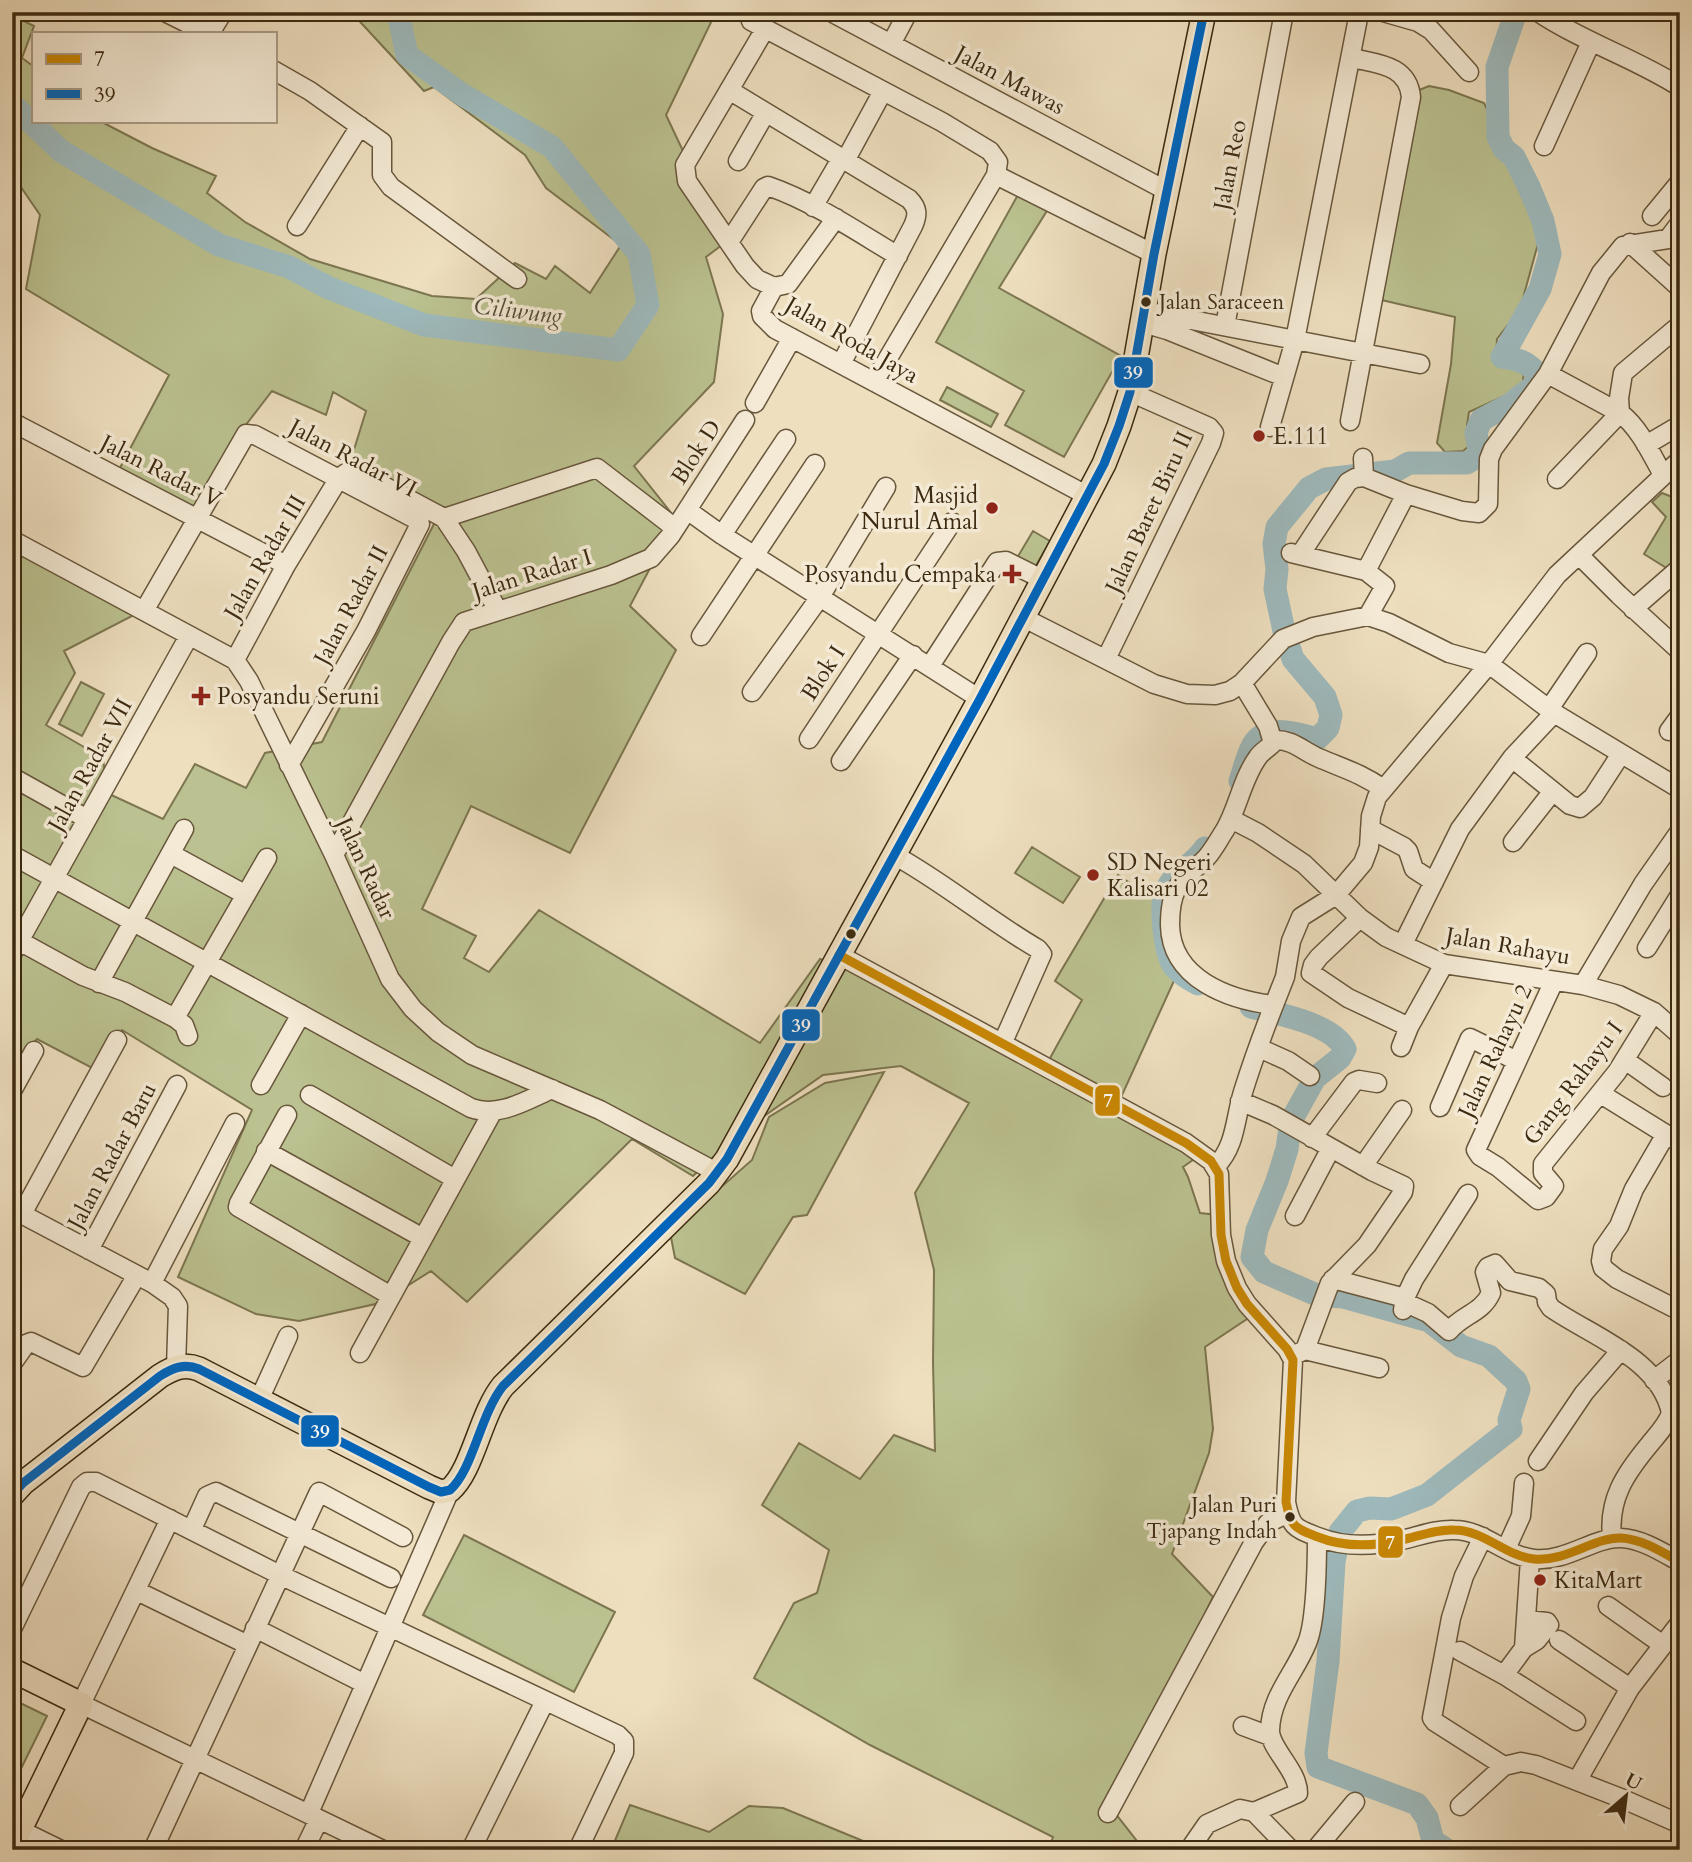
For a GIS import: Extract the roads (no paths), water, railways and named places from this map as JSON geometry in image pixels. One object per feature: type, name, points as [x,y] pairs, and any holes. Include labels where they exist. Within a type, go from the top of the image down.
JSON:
[{"type":"main road","points":[[12,1495],[33,1475],[160,1376],[176,1367],[194,1366],[429,1488],[441,1492],[450,1490],[461,1475],[486,1413],[503,1386],[718,1173],[1024,618],[1088,496],[1116,434],[1130,392],[1154,254],[1204,12]]},
{"type":"main road","points":[[12,1670],[81,1704],[16,1838]]},
{"type":"street","points":[[165,12],[206,32]]},
{"type":"street","points":[[209,32],[223,12]]},
{"type":"street","name":"Jalan Mawas","points":[[831,12],[1167,191]]},
{"type":"street","points":[[891,44],[908,12]]},
{"type":"street","name":"Jalan Reo","points":[[1225,326],[1284,12]]},
{"type":"street","points":[[1383,12],[1413,17],[1434,12]]},
{"type":"street","points":[[1538,12],[1680,87]]},
{"type":"street","points":[[1270,427],[1294,340],[1360,13]]},
{"type":"street","points":[[1413,17],[1431,30],[1469,72]]},
{"type":"street","points":[[841,364],[917,218],[915,205],[729,90],[758,25],[942,122],[990,151],[998,162],[996,175],[874,382]]},
{"type":"street","points":[[1544,146],[1591,42]]},
{"type":"street","points":[[1350,421],[1410,94],[1406,80],[1396,69],[1352,58]]},
{"type":"street","points":[[276,72],[310,91],[382,142],[382,175],[391,187],[517,279]]},
{"type":"street","name":"Jalan Roda Jaya","points":[[729,90],[684,171],[691,188],[751,273],[774,287],[762,310],[762,316],[775,329],[1088,496]]},
{"type":"street","points":[[813,207],[883,91]]},
{"type":"street","points":[[738,161],[765,114]]},
{"type":"street","points":[[297,226],[360,126]]},
{"type":"street","points":[[996,175],[1154,254]]},
{"type":"street","points":[[1652,216],[1680,182]]},
{"type":"street","points":[[729,242],[765,186],[793,196],[836,218],[898,256]]},
{"type":"street","points":[[774,287],[788,284],[836,218]]},
{"type":"street","points":[[1368,616],[1385,586],[1366,571],[1296,554],[1348,482],[1363,471],[1406,494],[1469,513],[1479,513],[1488,504],[1489,456],[1548,374],[1601,273],[1617,251],[1630,243],[1668,239],[1680,223]]},
{"type":"street","points":[[1630,243],[1680,288]]},
{"type":"street","points":[[1144,317],[1225,326],[1420,364]]},
{"type":"street","points":[[1144,317],[1180,335],[1284,377]]},
{"type":"street","points":[[1557,479],[1620,413],[1623,373],[1680,325]]},
{"type":"street","points":[[755,403],[792,338]]},
{"type":"street","points":[[1548,374],[1626,417],[1663,475]]},
{"type":"street","name":"Jalan Baret Biru II","points":[[1106,659],[1214,433],[1209,427],[1130,392]]},
{"type":"street","name":"Blok D","points":[[687,510],[746,420]]},
{"type":"street","points":[[1646,445],[1680,425]]},
{"type":"street","name":"Jalan Radar V","points":[[14,428],[197,517],[286,565]]},
{"type":"street","name":"Jalan Radar VI","points":[[197,517],[244,436],[253,434],[419,521],[412,540]]},
{"type":"street","points":[[722,535],[786,439]]},
{"type":"street","points":[[1216,1166],[1224,1158],[1236,1129],[1240,1101],[1285,977],[1291,941],[1298,923],[1308,912],[1336,895],[1363,863],[1369,847],[1372,807],[1384,789],[1489,664],[1557,575],[1680,460]]},
{"type":"street","points":[[701,636],[815,464]]},
{"type":"street","points":[[444,518],[597,468],[675,528]]},
{"type":"street","points":[[339,478],[354,469],[444,518],[466,551],[498,611]]},
{"type":"street","name":"Jalan Radar III","points":[[235,660],[286,565],[339,478]]},
{"type":"street","points":[[752,692],[820,597],[886,487]]},
{"type":"street","points":[[1366,571],[1406,494]]},
{"type":"street","points":[[687,510],[980,699]]},
{"type":"street","name":"Jalan Radar I","points":[[334,855],[456,634],[468,619],[642,563],[657,553],[687,510]]},
{"type":"street","points":[[144,611],[197,517]]},
{"type":"street","name":"Blok I","points":[[809,739],[952,522]]},
{"type":"street","points":[[12,540],[235,660]]},
{"type":"street","name":"Jalan Radar II","points":[[289,765],[366,631],[412,540]]},
{"type":"street","points":[[1580,556],[1680,651]]},
{"type":"street","points":[[930,666],[998,562],[1006,561],[1044,580]]},
{"type":"street","points":[[1633,609],[1680,568]]},
{"type":"street","points":[[1024,618],[1154,684],[1187,694],[1215,695],[1230,691],[1242,683],[1289,636],[1333,622],[1368,616],[1389,623],[1449,653],[1489,664],[1551,711],[1680,789]]},
{"type":"street","name":"Jalan Radar VII","points":[[15,944],[56,878],[189,636]]},
{"type":"street","points":[[1403,944],[1460,829],[1512,758],[1551,711],[1587,653]]},
{"type":"street","points":[[841,761],[914,655]]},
{"type":"street","name":"Jalan Radar","points":[[235,660],[249,681],[334,855],[390,979],[413,1009],[438,1032],[472,1055],[635,1127],[718,1173]]},
{"type":"street","points":[[1242,683],[1272,734],[1271,745],[1257,757],[1231,819],[1211,852],[1178,887],[1170,918],[1172,943],[1190,972],[1214,989],[1273,1009]]},
{"type":"street","points":[[1272,734],[1316,757],[1363,775],[1384,789]]},
{"type":"street","points":[[1512,758],[1574,807],[1584,806],[1593,797],[1620,754]]},
{"type":"street","points":[[12,777],[80,815]]},
{"type":"street","points":[[1513,842],[1553,791]]},
{"type":"street","name":"Jalan Rahayu","points":[[1231,819],[1294,856],[1360,918],[1386,937],[1444,964],[1583,985],[1630,999],[1654,1012],[1680,1035]]},
{"type":"street","points":[[99,983],[184,829]]},
{"type":"street","points":[[1370,830],[1404,847],[1414,869],[1434,882]]},
{"type":"street","points":[[1583,985],[1643,884],[1680,831]]},
{"type":"street","points":[[171,853],[246,895]]},
{"type":"street","points":[[12,855],[477,1110],[492,1111],[514,1106],[552,1089]]},
{"type":"street","points":[[894,855],[948,887],[991,921],[1042,954],[1003,1042]]},
{"type":"street","points":[[175,1018],[267,858]]},
{"type":"street","points":[[1647,948],[1680,895]]},
{"type":"street","points":[[1360,918],[1319,957],[1311,973],[1348,998],[1409,1027]]},
{"type":"street","points":[[15,944],[99,983],[125,992],[175,1018],[184,1025],[188,1036]]},
{"type":"street","points":[[839,955],[1195,1149],[1216,1166],[1221,1186],[1221,1235],[1230,1275],[1247,1304],[1299,1353],[1379,1368]]},
{"type":"street","points":[[1401,1046],[1444,964]]},
{"type":"street","name":"Jalan Rahayu 2","points":[[1527,1191],[1480,1156],[1476,1150],[1554,981]]},
{"type":"street","name":"Gang Rahayu I","points":[[1527,1191],[1541,1200],[1551,1191],[1553,1183],[1543,1172],[1543,1164],[1579,1117],[1601,1094],[1654,1012]]},
{"type":"street","points":[[261,1085],[301,1014]]},
{"type":"street","points":[[1440,1107],[1470,1038],[1517,1061]]},
{"type":"street","name":"Jalan Radar Baru","points":[[117,1040],[17,1211],[144,1279],[172,1297],[178,1306],[176,1367]]},
{"type":"street","points":[[1259,1048],[1288,1061],[1310,1076]]},
{"type":"street","points":[[12,1091],[34,1051]]},
{"type":"street","points":[[1625,1060],[1663,1087]]},
{"type":"street","points":[[1312,1138],[1354,1082],[1359,1080],[1377,1083]]},
{"type":"street","name":"Jalan Radar Baru","points":[[89,1250],[177,1085]]},
{"type":"street","points":[[1601,1094],[1673,1139],[1634,1189],[1619,1226],[1604,1249],[1601,1261],[1603,1268],[1680,1311]]},
{"type":"street","points":[[310,1095],[455,1179]]},
{"type":"street","points":[[1240,1101],[1403,1185],[1404,1189],[1367,1245],[1332,1281],[1294,1365],[1286,1482],[1288,1513],[1296,1528],[1345,1544],[1383,1543],[1449,1530],[1464,1530],[1530,1559],[1565,1555],[1612,1538],[1632,1540],[1680,1562]]},
{"type":"street","points":[[1363,1166],[1402,1110]]},
{"type":"street","points":[[360,1353],[492,1111]]},
{"type":"street","points":[[287,1115],[239,1203],[240,1209],[391,1296]]},
{"type":"street","points":[[12,1360],[14,1361],[26,1344],[31,1342],[83,1367],[144,1279],[235,1123]]},
{"type":"street","points":[[1295,1216],[1331,1148]]},
{"type":"street","points":[[266,1151],[423,1238]]},
{"type":"street","points":[[1404,1304],[1414,1279],[1468,1194]]},
{"type":"street","points":[[1332,1281],[1428,1313],[1449,1331],[1485,1305],[1491,1293],[1485,1272],[1495,1264],[1510,1281],[1539,1288],[1546,1294],[1551,1308],[1621,1350],[1644,1368],[1668,1403],[1671,1413],[1635,1461],[1616,1496],[1611,1513],[1612,1538]]},
{"type":"street","points":[[259,1400],[288,1336]]},
{"type":"street","points":[[1538,1461],[1584,1393],[1621,1350]]},
{"type":"street","points":[[1654,1380],[1680,1360]]},
{"type":"street","points":[[12,1629],[81,1486],[96,1482],[280,1575],[618,1735],[626,1747],[578,1850]]},
{"type":"street","points":[[1506,1549],[1521,1516],[1524,1483]]},
{"type":"street","points":[[304,1850],[314,1816],[365,1685],[450,1490]]},
{"type":"street","points":[[192,1529],[207,1496],[213,1492],[391,1578]]},
{"type":"street","points":[[153,1850],[319,1492],[403,1536]]},
{"type":"street","points":[[1108,1813],[1254,1542],[1268,1523],[1288,1513]]},
{"type":"street","points":[[170,1519],[81,1704],[383,1850]]},
{"type":"street","points":[[1483,1537],[1464,1576],[1451,1618],[1432,1718],[1504,1766]]},
{"type":"street","points":[[1189,1850],[1207,1824],[1298,1793],[1292,1773],[1270,1736],[1273,1709],[1311,1632],[1321,1538]]},
{"type":"street","points":[[1504,1675],[1524,1648],[1537,1640],[1549,1625],[1548,1622],[1526,1620],[1530,1559]]},
{"type":"street","points":[[137,1591],[252,1636],[365,1685]]},
{"type":"street","points":[[1608,1606],[1663,1645]]},
{"type":"street","points":[[1577,1781],[1630,1688],[1680,1623]]},
{"type":"street","points":[[1559,1640],[1630,1688]]},
{"type":"street","points":[[1460,1651],[1504,1675],[1576,1721]]},
{"type":"street","points":[[471,1850],[545,1701]]},
{"type":"street","points":[[1243,1726],[1270,1736]]},
{"type":"street","points":[[1460,1806],[1504,1766],[1521,1762],[1536,1765],[1680,1824]]},
{"type":"street","points":[[1315,1850],[1356,1802]]},
{"type":"street","points":[[1247,1811],[1291,1850]]},
{"type":"street","points":[[16,1838],[61,1850]]},
{"type":"waterway","name":"Ciliwung","points":[[12,104],[61,151],[219,245],[289,267],[329,288],[424,325],[618,350],[648,305],[639,254],[552,147],[463,95],[407,55],[398,12]]},
{"type":"waterway","points":[[1240,781],[1251,749],[1263,735],[1280,732],[1317,739],[1328,728],[1331,715],[1325,697],[1293,659],[1284,631],[1275,589],[1277,569],[1274,544],[1277,527],[1309,488],[1326,479],[1395,471],[1409,463],[1467,463],[1480,455],[1476,433],[1481,420],[1509,405],[1536,384],[1537,373],[1529,366],[1502,357],[1540,289],[1550,254],[1543,221],[1529,187],[1514,157],[1504,149],[1498,137],[1497,67],[1516,12]]},
{"type":"waterway","points":[[1198,984],[1180,973],[1169,957],[1163,908],[1168,886],[1205,848]]},
{"type":"waterway","points":[[1251,1007],[1316,1026],[1328,1032],[1345,1049],[1340,1058],[1315,1078],[1291,1121],[1287,1149],[1257,1230],[1252,1257],[1264,1272],[1317,1295],[1343,1297],[1429,1321],[1461,1346],[1489,1356],[1516,1381],[1519,1389],[1509,1420],[1511,1429],[1427,1495],[1391,1509],[1370,1508],[1357,1511],[1340,1532],[1334,1562],[1328,1661],[1316,1753],[1318,1767],[1417,1804],[1427,1818],[1433,1841],[1447,1850]]},
{"type":"place","name":"Jalan Saraceen","points":[[1146,302]]},
{"type":"place","name":"E.111","points":[[1259,436]]},
{"type":"place","name":"Masjid Nurul Amal","points":[[992,508]]},
{"type":"place","name":"Posyandu Cempaka","points":[[1012,574]]},
{"type":"place","name":"Posyandu Seruni","points":[[201,696]]},
{"type":"place","name":"SD Negeri Kalisari 02","points":[[1093,875]]},
{"type":"place","name":"Jalan Puri Tjapang Indah","points":[[1290,1517]]},
{"type":"place","name":"KitaMart","points":[[1540,1580]]}]
